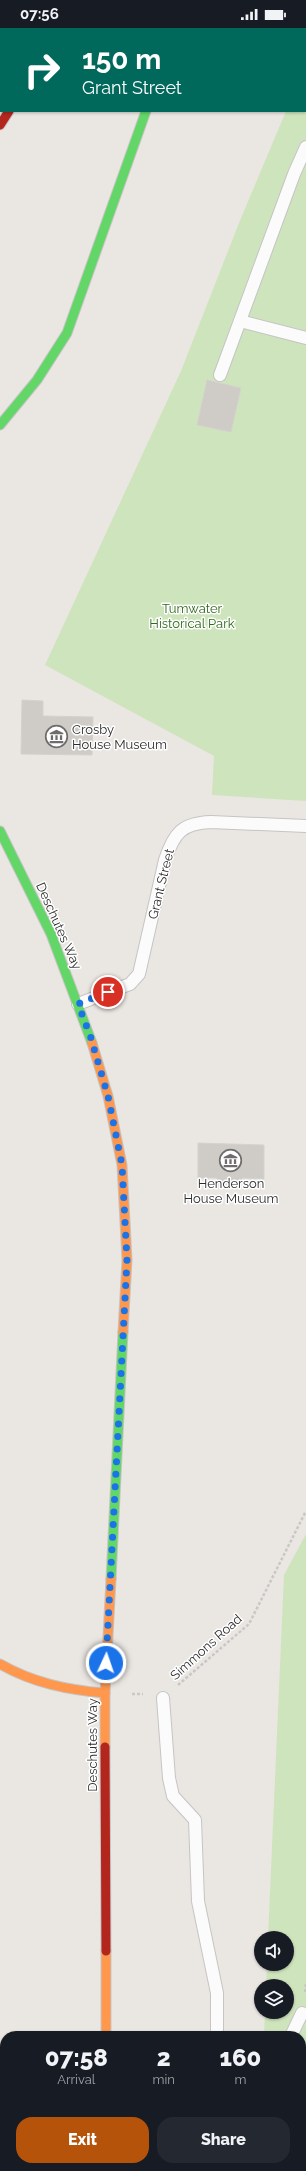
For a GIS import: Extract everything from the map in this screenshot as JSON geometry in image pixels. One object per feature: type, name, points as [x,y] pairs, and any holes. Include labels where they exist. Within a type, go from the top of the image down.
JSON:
[{"type":"main road","points":[[0,125],[8,112]]},
{"type":"main road","points":[[0,425],[37,380],[67,333],[146,112]]},
{"type":"main road","name":"Deschutes Way","points":[[0,831],[51,934],[90,1035],[108,1096],[122,1165],[127,1260],[105,1693],[106,2031]]},
{"type":"main road","points":[[0,1664],[16,1674],[48,1685],[105,1693]]},
{"type":"lane","points":[[220,375],[294,174],[306,148]]},
{"type":"lane","points":[[240,321],[306,338]]},
{"type":"lane","name":"Grant Street","points":[[78,1004],[130,984],[139,974],[165,860],[176,834],[186,826],[198,823],[306,826]]},
{"type":"lane","points":[[163,1698],[168,1778],[172,1796],[195,1820],[198,1901],[217,1992],[218,2031]]},
{"type":"lane","points":[[293,2031],[302,2013]]},
{"type":"path","name":"Simmons Road","points":[[163,1698],[248,1624],[306,1511]]},
{"type":"path","points":[[105,1693],[147,1694],[163,1698]]},
{"type":"green space","name":"Tumwater Historical Park","points":[[286,112],[306,112],[306,801],[212,795],[214,756],[45,665],[181,371],[239,223]]},
{"type":"green space","points":[[306,1534],[306,2031],[264,2031],[265,2019],[294,2019],[294,1979],[266,1979],[267,1971],[294,1971],[294,1931],[268,1931],[284,1575]]},
{"type":"building","points":[[207,380],[241,388],[231,432],[197,425]]},
{"type":"building","name":"Crosby House Museum","points":[[22,700],[43,701],[43,716],[93,717],[92,755],[21,754]]},
{"type":"building","name":"Henderson House Museum","points":[[198,1143],[264,1145],[264,1179],[242,1178],[242,1184],[217,1184],[217,1178],[198,1178]]},
{"type":"traffic: fast","points":[[0,425],[37,380],[67,333],[146,112]]},
{"type":"traffic: fast","points":[[0,831],[51,934],[92,1043]]},
{"type":"traffic: fast","points":[[111,1579],[123,1332]]},
{"type":"traffic: slow","points":[[92,1043],[108,1096],[122,1165],[127,1260],[123,1332]]},
{"type":"traffic: slow","points":[[105,1747],[105,1693],[111,1579]]},
{"type":"traffic: slow","points":[[0,1664],[12,1671],[38,1681],[64,1688],[105,1693]]},
{"type":"traffic: slow","points":[[106,1951],[106,2031]]},
{"type":"traffic: jam","points":[[0,125],[8,112]]},
{"type":"traffic: jam","points":[[105,1747],[106,1951]]},
{"type":"place","name":"Crosby House Museum","points":[[57,736]]},
{"type":"place","name":"Henderson House Museum","points":[[231,1161]]},
{"type":"route","points":[[106,1663],[127,1260],[122,1165],[108,1096],[90,1035],[78,1004],[108,992]]}]
